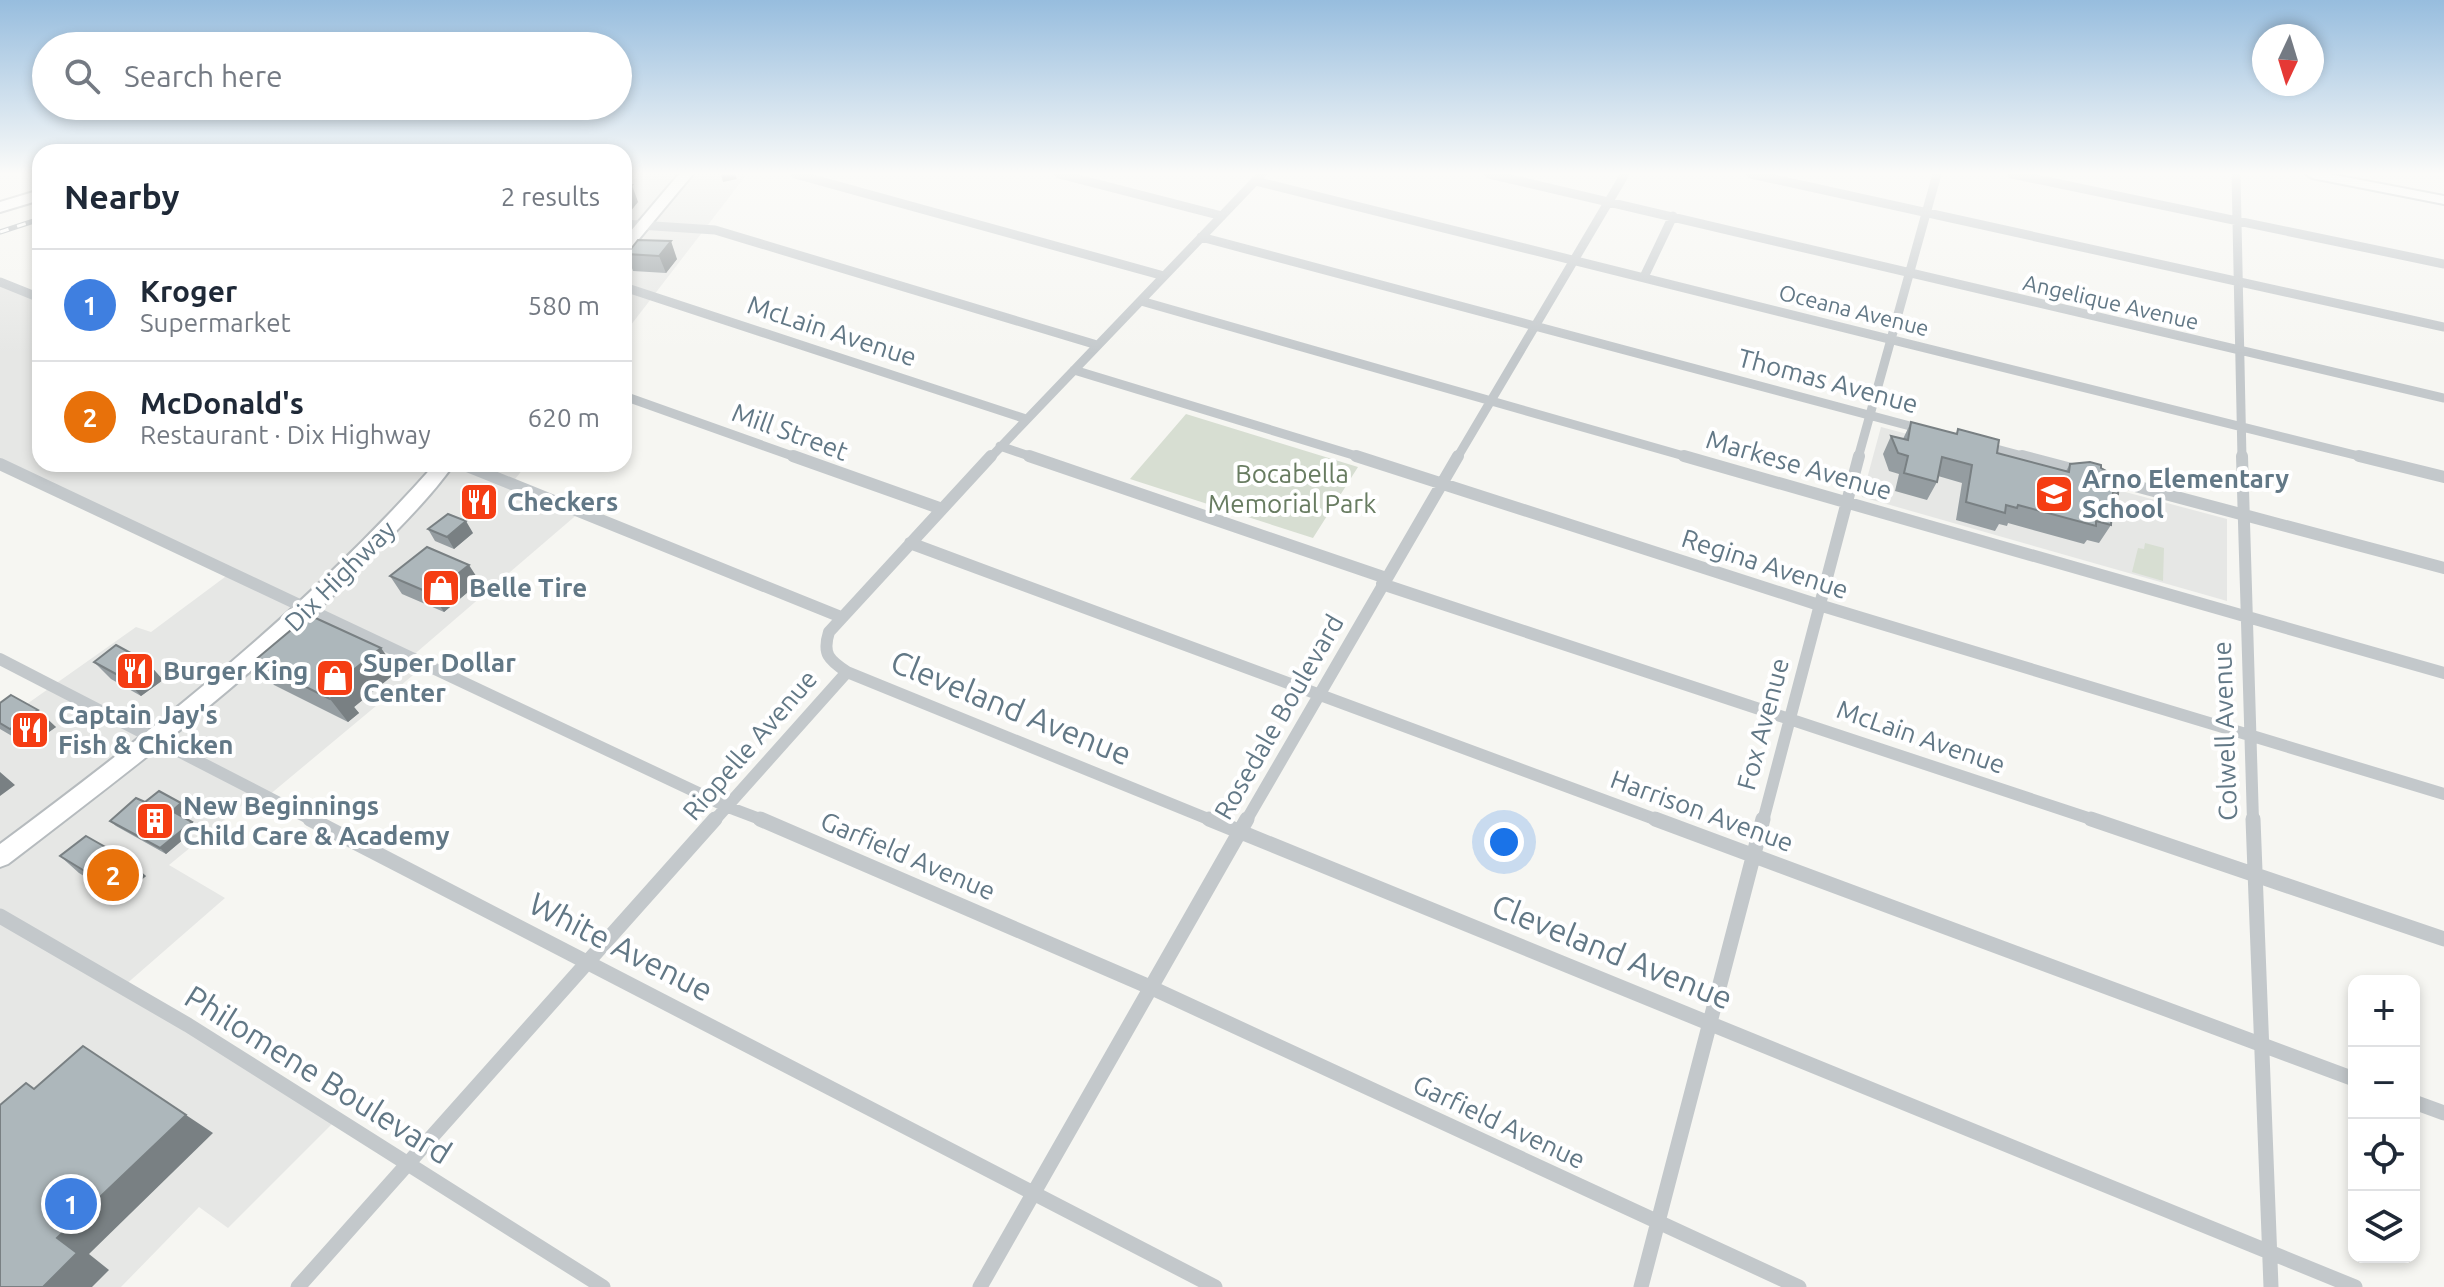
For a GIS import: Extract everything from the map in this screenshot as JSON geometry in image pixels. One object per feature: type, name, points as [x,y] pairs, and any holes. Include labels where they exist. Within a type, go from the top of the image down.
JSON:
[{"type":"main road","name":"Dix Highway","points":[[0,857],[237,675],[309,610],[383,536],[438,472]]},
{"type":"street","points":[[728,234],[1097,345]]},
{"type":"street","points":[[1012,234],[1164,276]]},
{"type":"street","name":"Riopelle Avenue","points":[[298,1287],[847,672],[829,660],[824,647],[829,632],[841,617],[1204,234]]},
{"type":"street","name":"Oceana Avenue","points":[[1475,234],[2444,477]]},
{"type":"street","name":"Rosedale Boulevard","points":[[980,1287],[1384,581],[1589,234]]},
{"type":"street","points":[[1644,277],[1664,234]]},
{"type":"street","name":"Angelique Avenue","points":[[1746,234],[2444,398]]},
{"type":"street","name":"Fox Avenue","points":[[1641,1287],[1789,717],[1920,234]]},
{"type":"street","points":[[2023,234],[2444,327]]},
{"type":"street","name":"Colwell Avenue","points":[[2237,234],[2245,616],[2271,1287]]},
{"type":"street","points":[[2300,234],[2444,264]]},
{"type":"street","name":"Thomas Avenue","points":[[1201,237],[1943,435]]},
{"type":"street","points":[[0,282],[32,295]]},
{"type":"street","name":"McLain Avenue","points":[[632,290],[1026,419]]},
{"type":"street","name":"Markese Avenue","points":[[1141,301],[2444,673]]},
{"type":"street","name":"Regina Avenue","points":[[1074,370],[1442,482],[1819,605],[2444,794]]},
{"type":"street","name":"Mill Street","points":[[632,399],[942,509]]},
{"type":"street","points":[[1973,443],[2444,568]]},
{"type":"street","name":"McLain Avenue","points":[[1000,446],[1384,581],[2444,939]]},
{"type":"street","name":"Garfield Avenue","points":[[0,464],[728,807],[818,842],[1152,988],[1799,1287]]},
{"type":"street","points":[[482,472],[841,617]]},
{"type":"street","name":"Harrison Avenue","points":[[910,543],[2348,1077]]},
{"type":"street","name":"White Avenue","points":[[0,659],[1215,1287]]},
{"type":"street","name":"Cleveland Avenue","points":[[847,672],[2355,1287]]},
{"type":"street","name":"Philomene Boulevard","points":[[0,916],[175,1018],[603,1287]]},
{"type":"street","points":[[2420,1104],[2444,1113]]},
{"type":"shaded area","points":[[632,234],[701,234],[632,324]]},
{"type":"shaded area","points":[[0,282],[32,295],[32,472],[521,472],[512,483],[580,512],[410,658],[424,666],[268,796],[258,792],[169,865],[225,898],[124,986],[337,1119],[228,1228],[199,1207],[121,1287],[0,1287],[0,723],[136,627],[151,632],[229,574],[0,464]]},
{"type":"shaded area","points":[[1881,427],[2227,519],[2227,601],[1862,497]]},
{"type":"green space","name":"Bocabella Memorial Park","points":[[1186,414],[1358,467],[1313,538],[1130,479]]},
{"type":"green space","points":[[2145,543],[2164,548],[2163,581],[2132,572],[2138,548],[2144,549]]},
{"type":"building","points":[[638,240],[671,241],[659,256],[632,254],[632,248]]},
{"type":"building","points":[[1911,422],[1957,434],[1958,429],[1999,440],[1997,453],[2069,472],[2070,464],[2090,462],[2101,465],[2101,468],[2119,478],[2118,494],[2113,493],[2111,525],[2096,521],[2096,526],[2018,505],[2017,508],[2006,505],[2005,513],[1966,502],[1972,465],[1942,457],[1937,482],[1904,473],[1908,456],[1898,453],[1891,436],[1908,440]]},
{"type":"building","points":[[448,514],[466,521],[447,537],[428,529]]},
{"type":"building","points":[[427,547],[469,565],[432,594],[390,576]]},
{"type":"building","points":[[309,615],[381,648],[333,686],[341,690],[330,699],[254,661]]},
{"type":"building","points":[[116,645],[147,662],[125,679],[94,662]]},
{"type":"building","points":[[11,695],[38,710],[10,729],[0,723],[0,703]]},
{"type":"building","name":"New Beginnings Child Care & Academy","points":[[159,791],[181,803],[172,811],[192,822],[160,848],[110,821],[136,798],[145,802]]},
{"type":"building","points":[[86,836],[128,860],[101,881],[60,856]]},
{"type":"building","points":[[83,1046],[186,1115],[57,1238],[77,1253],[43,1287],[0,1287],[0,1105],[26,1083],[34,1089]]},
{"type":"place","name":"Arno Elementary School","points":[[2054,494]]},
{"type":"place","name":"Checkers","points":[[479,502]]},
{"type":"place","name":"Belle Tire","points":[[441,588]]},
{"type":"place","name":"Burger King","points":[[135,671]]},
{"type":"place","name":"Super Dollar Center","points":[[335,678]]},
{"type":"place","name":"Captain Jay's Fish & Chicken","points":[[30,730]]},
{"type":"place","name":"New Beginnings Child Care & Academy","points":[[155,821]]},
{"type":"place","name":"McDonald's","points":[[113,875]]},
{"type":"place","name":"Kroger","points":[[71,1204]]}]
